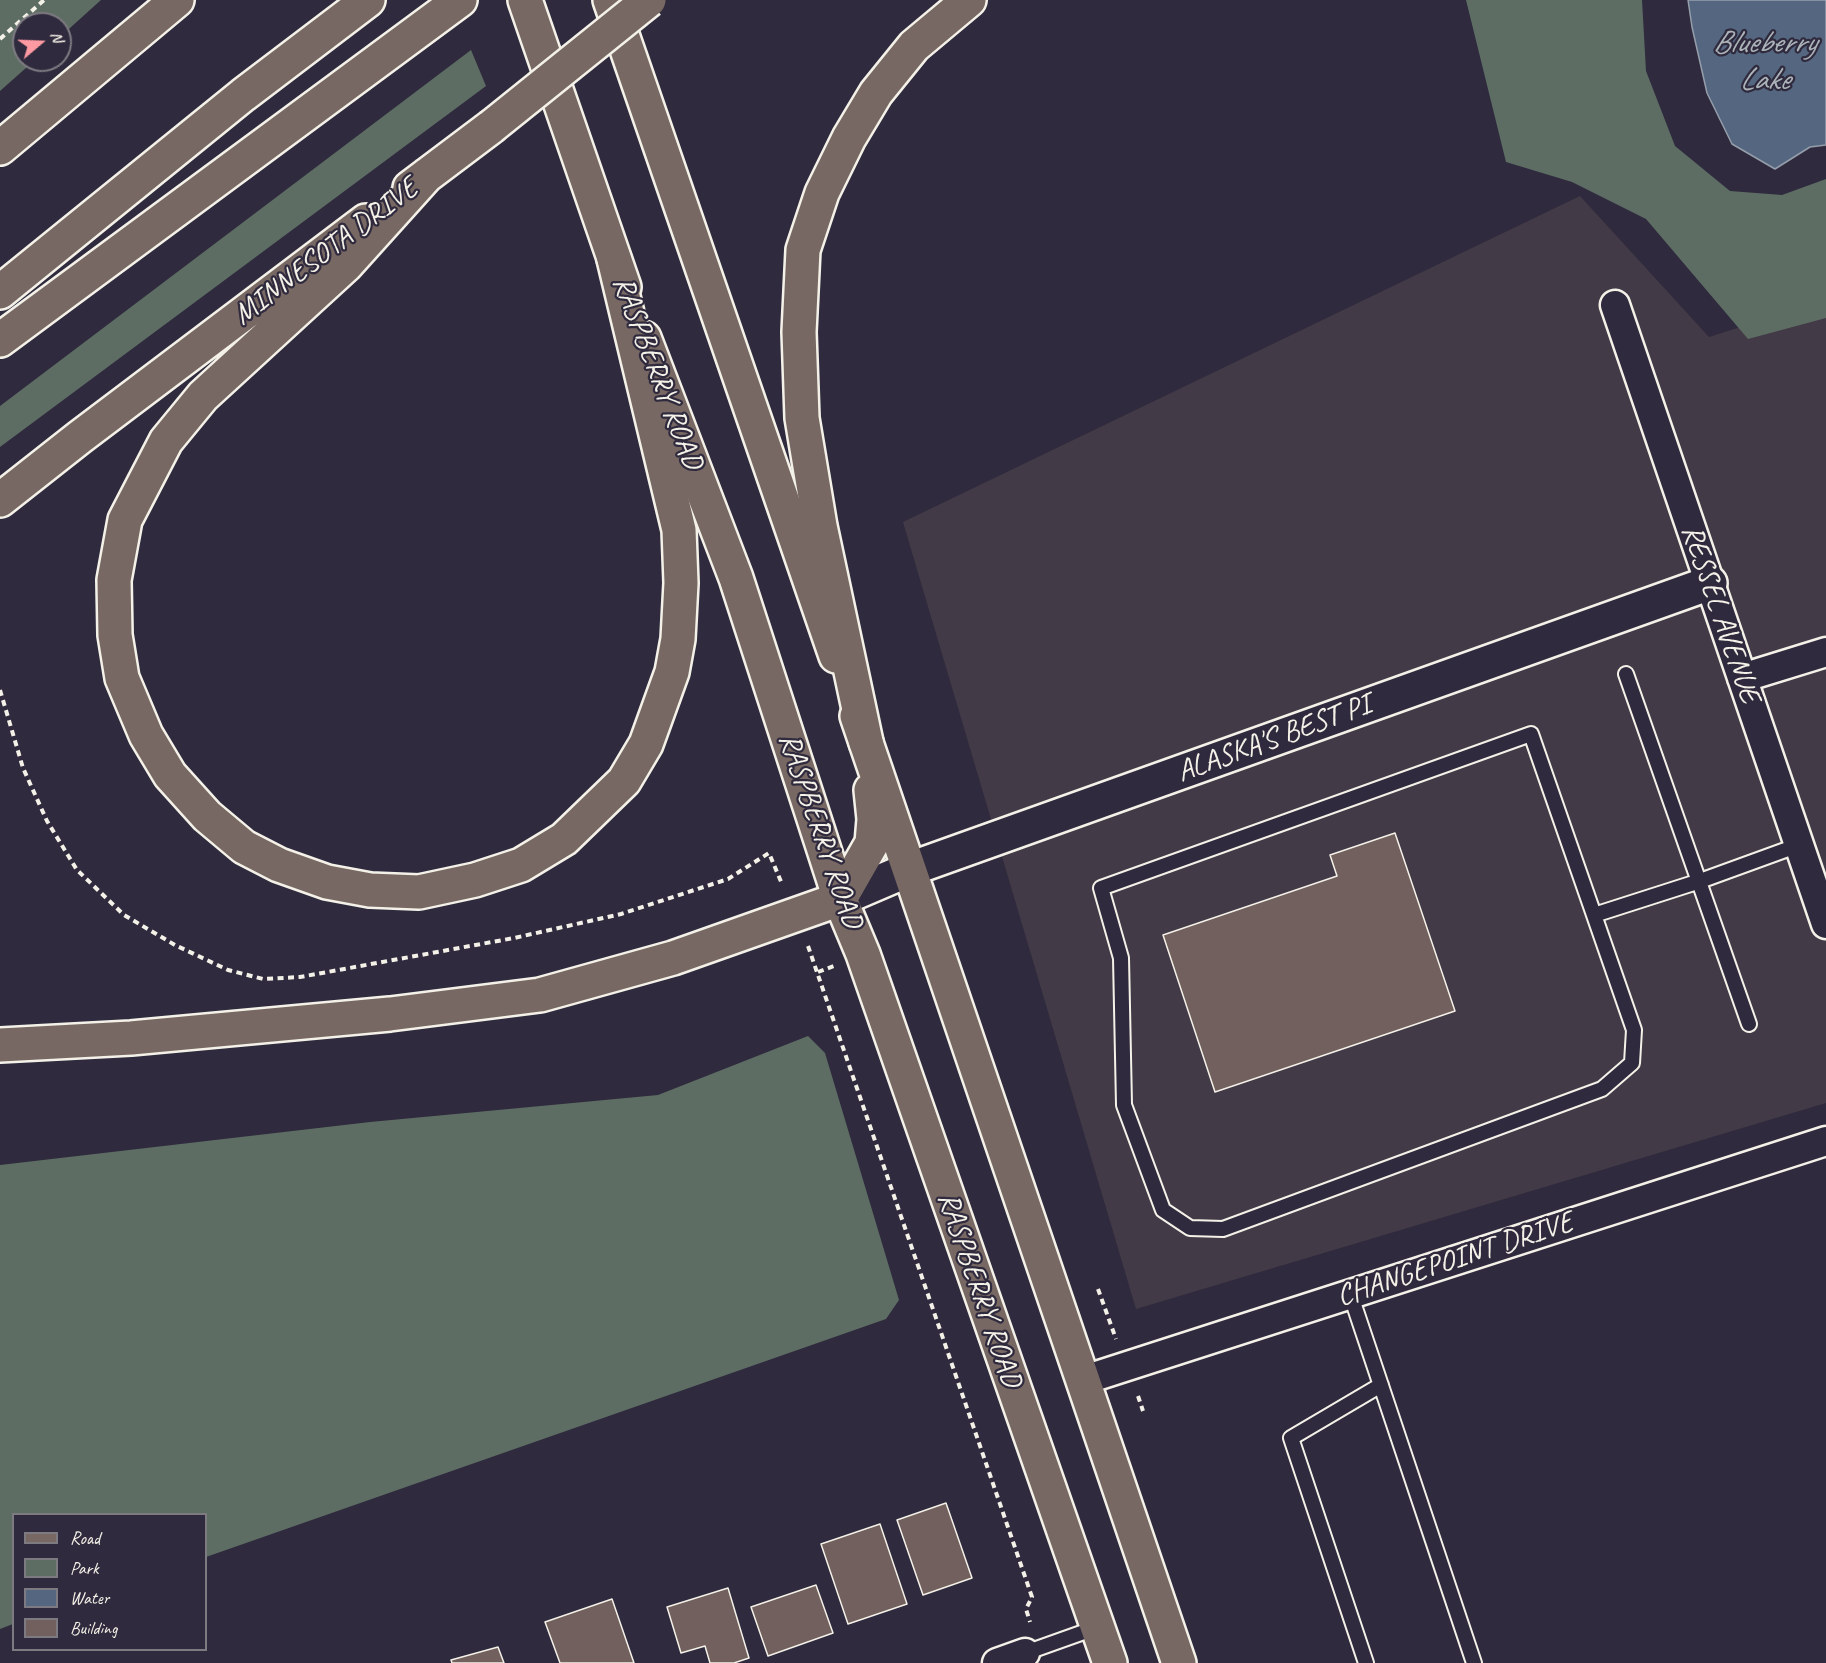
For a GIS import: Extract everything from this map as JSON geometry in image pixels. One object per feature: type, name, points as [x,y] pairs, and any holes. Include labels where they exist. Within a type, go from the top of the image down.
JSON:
[{"type":"main road","points":[[0,148],[177,0]]},
{"type":"main road","points":[[0,292],[243,95],[368,0]]},
{"type":"main road","name":"RASPBERRY ROAD","points":[[525,0],[614,259],[735,578],[840,899],[863,954],[1110,1663]]},
{"type":"main road","points":[[610,0],[910,869],[1179,1663]]},
{"type":"main road","name":"MINNESOTA DRIVE","points":[[0,500],[80,436],[491,127],[649,0]]},
{"type":"main road","points":[[0,1045],[155,1036],[390,1014],[540,995],[672,958],[840,899],[862,866],[872,843],[874,819],[866,742],[820,526],[802,418],[799,332],[803,250],[822,194],[849,138],[876,93],[914,46],[969,0]]},
{"type":"main road","points":[[0,340],[451,7]]},
{"type":"main road","points":[[427,175],[346,265],[203,396],[165,441],[125,520],[114,580],[115,635],[122,678],[146,735],[170,775],[207,816],[244,847],[279,865],[327,882],[370,890],[419,892],[484,877],[521,865],[564,839],[624,781],[646,744],[672,672],[678,639],[681,583],[679,530],[614,259]]},
{"type":"street","name":"RESSEL AVENUE","points":[[1615,305],[1826,924]]},
{"type":"street","name":"ALASKA'S BEST PI","points":[[840,899],[910,869],[1710,583]]},
{"type":"street","points":[[1742,678],[1826,652]]},
{"type":"street","name":"CHANGEPOINT DRIVE","points":[[1084,1380],[1826,1141]]},
{"type":"street","points":[[997,1663],[1024,1653]]},
{"type":"lane","points":[[1626,674],[1749,1024]]},
{"type":"lane","points":[[1531,734],[1594,915],[1634,1030],[1632,1063],[1602,1089],[1223,1229],[1190,1228],[1164,1210],[1124,1105],[1121,958],[1101,888],[1531,734]]},
{"type":"lane","points":[[1594,915],[1700,881],[1799,845]]},
{"type":"lane","points":[[1350,1293],[1474,1663]]},
{"type":"lane","points":[[1366,1663],[1291,1438],[1381,1385]]},
{"type":"lane","points":[[1024,1653],[1098,1628]]},
{"type":"path","points":[[0,39],[44,0]]},
{"type":"path","points":[[818,972],[1032,1598],[1026,1610]]},
{"type":"shaded area","points":[[1580,196],[1709,337],[1826,300],[1826,1103],[1136,1309],[903,522]]},
{"type":"green space","points":[[0,0],[101,0],[72,26],[72,12],[12,12],[12,72],[21,72],[0,91]]},
{"type":"green space","points":[[1466,0],[1642,0],[1646,71],[1675,146],[1730,191],[1782,195],[1826,179],[1826,318],[1748,339],[1646,219],[1572,182],[1506,162]]},
{"type":"green space","points":[[471,50],[486,86],[0,447],[0,406]]},
{"type":"green space","points":[[808,1036],[825,1053],[899,1300],[886,1319],[207,1557],[207,1513],[12,1513],[12,1624],[0,1629],[0,1165],[370,1122],[658,1095]]},
{"type":"water","name":"Blueberry Lake","points":[[1688,0],[1826,0],[1826,145],[1810,147],[1775,169],[1732,144],[1707,93]]},
{"type":"building","points":[[1395,833],[1455,1011],[1215,1092],[1163,935],[1337,876],[1330,855]]},
{"type":"building","points":[[946,1503],[972,1578],[923,1595],[897,1520]]},
{"type":"building","points":[[880,1524],[907,1604],[848,1624],[821,1544]]},
{"type":"building","points":[[816,1585],[833,1633],[768,1656],[751,1607]]},
{"type":"building","points":[[728,1588],[749,1658],[734,1663],[710,1663],[705,1646],[681,1653],[667,1607]]},
{"type":"building","points":[[612,1599],[634,1663],[560,1663],[545,1622]]},
{"type":"building","points":[[498,1647],[504,1663],[452,1663],[451,1660]]}]
